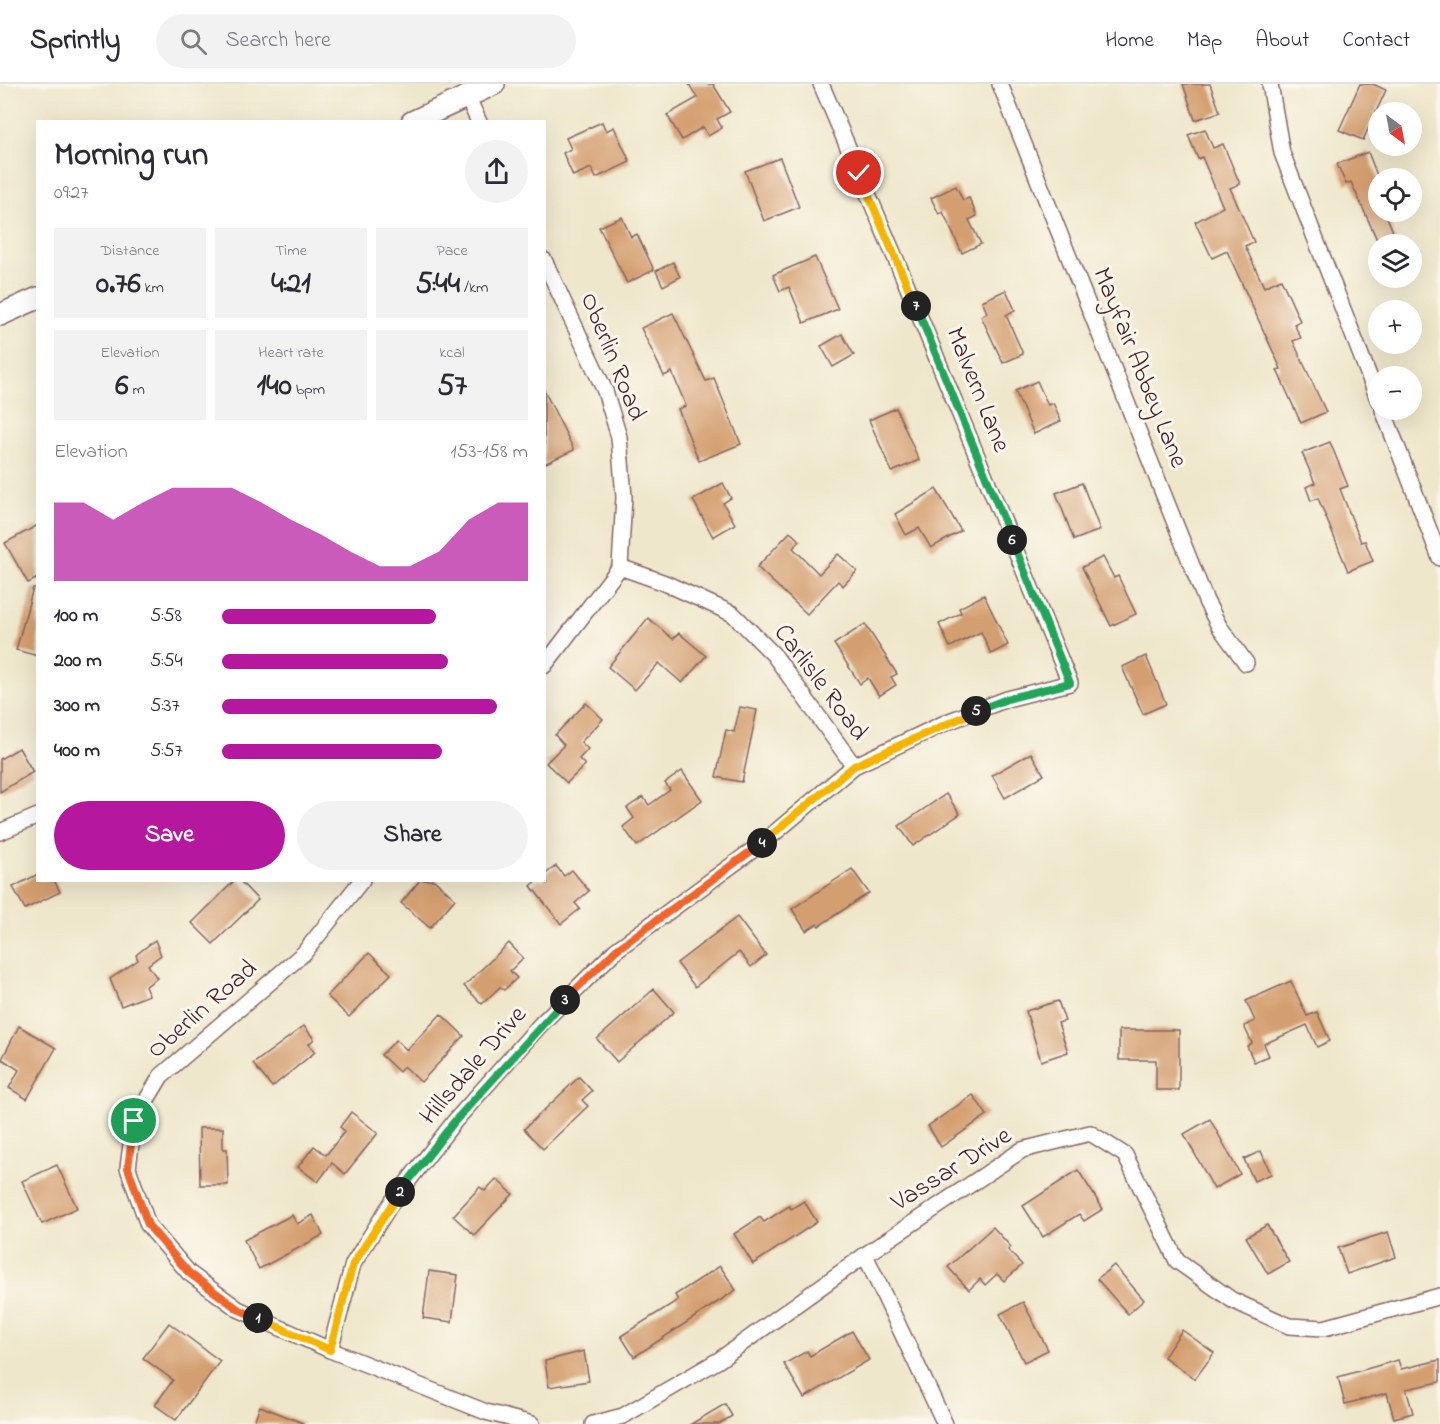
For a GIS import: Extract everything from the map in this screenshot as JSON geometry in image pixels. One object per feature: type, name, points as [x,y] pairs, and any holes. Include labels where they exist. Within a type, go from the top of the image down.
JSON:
[{"type":"main road","points":[[416,120],[494,84]]},
{"type":"main road","points":[[0,315],[36,299]]},
{"type":"street","name":"Malvern Lane","points":[[821,84],[906,283],[1070,683]]},
{"type":"street","name":"Mayfair Abbey Lane","points":[[1000,84],[1206,601],[1218,626],[1246,663]]},
{"type":"street","points":[[1270,84],[1282,153],[1368,373]]},
{"type":"street","points":[[467,96],[478,120]]},
{"type":"street","name":"Oberlin Road","points":[[546,264],[605,391],[619,437],[624,497],[620,567]]},
{"type":"street","points":[[1387,420],[1440,558]]},
{"type":"street","points":[[546,663],[620,567]]},
{"type":"street","name":"Carlisle Road","points":[[620,567],[665,583],[733,614],[774,655],[854,766]]},
{"type":"street","name":"Hillsdale Drive","points":[[330,1350],[353,1264],[392,1202],[454,1122],[541,1024],[616,950],[765,841],[854,766],[947,722],[997,703],[1070,683]]},
{"type":"street","points":[[0,832],[36,817]]},
{"type":"street","name":"Oberlin Road","points":[[360,882],[304,953],[161,1076],[134,1121],[128,1168],[148,1225],[189,1273],[238,1309],[330,1350],[486,1412],[532,1424]]},
{"type":"street","name":"Vassar Drive","points":[[593,1424],[623,1416],[719,1360],[865,1255],[1022,1150],[1090,1133],[1125,1155],[1177,1261],[1232,1300],[1289,1326],[1324,1328],[1440,1296]]},
{"type":"street","points":[[865,1255],[945,1424]]},
{"type":"building","points":[[689,84],[713,84],[730,112],[717,119],[722,128],[708,136],[703,127],[682,140],[667,115],[697,98]]},
{"type":"building","points":[[1183,84],[1210,84],[1220,112],[1195,120]]},
{"type":"building","points":[[1360,84],[1373,84],[1386,90],[1380,102],[1368,102],[1368,129],[1363,140],[1339,130]]},
{"type":"building","points":[[602,122],[606,131],[614,127],[630,162],[596,178],[591,168],[573,176],[563,153],[571,149],[566,138]]},
{"type":"building","points":[[1205,129],[1213,148],[1223,144],[1240,184],[1230,188],[1254,242],[1245,246],[1264,287],[1281,279],[1300,321],[1294,324],[1301,338],[1293,341],[1326,412],[1301,423],[1277,370],[1281,369],[1227,251],[1212,258],[1195,222],[1223,207],[1202,157],[1198,159],[1188,135]]},
{"type":"building","points":[[1368,152],[1374,168],[1368,168],[1368,220],[1351,182],[1346,184],[1337,164]]},
{"type":"building","points":[[780,158],[799,207],[764,221],[745,171]]},
{"type":"building","points":[[956,186],[963,200],[969,198],[977,216],[969,220],[981,244],[962,253],[943,212],[939,214],[931,198]]},
{"type":"building","points":[[622,217],[631,237],[637,234],[654,270],[627,283],[599,227]]},
{"type":"building","points":[[1369,222],[1389,222],[1394,234],[1374,234]]},
{"type":"building","points":[[815,257],[838,309],[804,323],[789,287],[780,291],[773,275]]},
{"type":"building","points":[[673,262],[680,277],[663,286],[656,271]]},
{"type":"building","points":[[1006,290],[1015,310],[1006,315],[1023,354],[1003,363],[981,316],[987,313],[982,301]]},
{"type":"building","points":[[673,313],[706,381],[714,378],[741,444],[699,461],[678,409],[686,406],[672,372],[664,376],[641,328]]},
{"type":"building","points":[[842,334],[854,355],[833,367],[821,346]]},
{"type":"building","points":[[1037,381],[1048,405],[1053,403],[1061,421],[1034,434],[1015,391]]},
{"type":"building","points":[[546,394],[574,450],[546,463]]},
{"type":"building","points":[[896,408],[919,460],[892,472],[869,420]]},
{"type":"building","points":[[1330,442],[1348,486],[1340,489],[1361,542],[1365,541],[1373,561],[1348,571],[1318,498],[1311,501],[1306,487],[1315,483],[1302,453]]},
{"type":"building","points":[[723,483],[731,498],[723,503],[735,524],[713,537],[693,500]]},
{"type":"building","points":[[1082,483],[1100,530],[1074,540],[1056,493]]},
{"type":"building","points":[[936,489],[961,531],[931,548],[919,528],[906,535],[895,514]]},
{"type":"building","points":[[36,526],[36,579],[28,583],[5,543]]},
{"type":"building","points":[[790,532],[800,541],[793,548],[819,574],[838,554],[857,571],[843,586],[838,581],[807,614],[757,567]]},
{"type":"building","points":[[1103,557],[1114,578],[1118,576],[1136,614],[1111,626],[1082,567]]},
{"type":"building","points":[[33,588],[36,588],[36,655],[16,650]]},
{"type":"building","points":[[984,595],[1008,645],[991,654],[981,632],[950,647],[939,624],[961,613],[959,608]]},
{"type":"building","points":[[648,618],[673,639],[679,633],[706,656],[682,683],[659,663],[635,690],[608,667]]},
{"type":"building","points":[[865,624],[897,674],[891,677],[896,685],[879,696],[868,678],[860,684],[834,644]]},
{"type":"building","points":[[1146,656],[1166,704],[1143,714],[1122,667]]},
{"type":"building","points":[[586,703],[603,719],[581,742],[588,749],[579,759],[585,765],[567,783],[546,763],[564,745],[555,735]]},
{"type":"building","points":[[740,707],[757,710],[742,782],[716,777],[726,730],[734,732]]},
{"type":"building","points":[[19,748],[33,772],[0,792],[0,759]]},
{"type":"building","points":[[1031,753],[1044,775],[1005,798],[992,775]]},
{"type":"building","points":[[682,771],[702,800],[637,846],[623,827],[634,818],[627,808],[643,797],[649,805],[670,790],[665,783]]},
{"type":"building","points":[[946,794],[960,814],[913,846],[899,826]]},
{"type":"building","points":[[556,866],[564,876],[572,870],[589,891],[575,903],[580,909],[561,924],[531,886],[535,882],[546,882],[546,874]]},
{"type":"building","points":[[852,869],[869,893],[819,926],[817,924],[806,931],[792,909]]},
{"type":"building","points":[[36,875],[36,882],[55,882],[60,892],[25,909],[13,887]]},
{"type":"building","points":[[233,882],[241,882],[258,900],[213,944],[192,923]]},
{"type":"building","points":[[418,882],[436,882],[455,899],[430,928],[401,903]]},
{"type":"building","points":[[737,917],[766,955],[751,967],[739,952],[695,987],[677,963]]},
{"type":"building","points":[[155,940],[161,955],[148,965],[157,978],[145,987],[149,995],[121,1006],[110,979],[138,960],[136,955]]},
{"type":"building","points":[[509,943],[523,958],[510,971],[517,978],[504,990],[500,987],[482,1004],[464,986]]},
{"type":"building","points":[[369,953],[391,974],[349,1017],[327,996]]},
{"type":"building","points":[[1291,981],[1307,1016],[1317,1012],[1330,1041],[1317,1047],[1307,1025],[1264,1044],[1269,1056],[1254,1062],[1247,1046],[1252,1043],[1244,1026],[1255,1021],[1246,1001]]},
{"type":"building","points":[[654,989],[674,1012],[617,1062],[597,1039]]},
{"type":"building","points":[[1058,1001],[1065,1021],[1058,1023],[1068,1052],[1041,1061],[1026,1011]]},
{"type":"building","points":[[441,1014],[464,1036],[421,1082],[404,1066],[399,1072],[381,1055],[396,1040],[407,1050]]},
{"type":"building","points":[[19,1026],[56,1048],[27,1099],[9,1088],[19,1070],[2,1059]]},
{"type":"building","points":[[304,1026],[314,1039],[309,1044],[315,1052],[272,1087],[253,1064]]},
{"type":"building","points":[[1119,1030],[1179,1030],[1179,1090],[1156,1090],[1156,1060],[1119,1060]]},
{"type":"building","points":[[579,1077],[592,1091],[582,1100],[588,1106],[543,1149],[524,1129]]},
{"type":"building","points":[[973,1095],[987,1115],[941,1147],[928,1126]]},
{"type":"building","points":[[351,1112],[378,1133],[345,1174],[332,1163],[318,1182],[298,1167],[314,1146],[326,1155],[345,1131],[340,1127]]},
{"type":"building","points":[[1210,1119],[1240,1174],[1214,1189],[1184,1134]]},
{"type":"building","points":[[199,1128],[223,1128],[223,1149],[227,1149],[228,1185],[200,1185]]},
{"type":"building","points":[[1261,1151],[1271,1174],[1254,1181],[1244,1159]]},
{"type":"building","points":[[57,1165],[77,1208],[42,1224],[22,1181]]},
{"type":"building","points":[[1078,1170],[1103,1209],[1084,1221],[1079,1214],[1043,1237],[1023,1206]]},
{"type":"building","points":[[496,1179],[513,1194],[474,1235],[453,1216],[480,1187],[485,1191]]},
{"type":"building","points":[[804,1201],[817,1222],[753,1264],[734,1234],[760,1217],[764,1222],[789,1206],[791,1209]]},
{"type":"building","points":[[292,1215],[297,1224],[313,1215],[323,1235],[259,1269],[244,1240]]},
{"type":"building","points":[[1267,1225],[1289,1262],[1268,1274],[1246,1237]]},
{"type":"building","points":[[993,1227],[1011,1247],[1008,1250],[1022,1265],[1004,1281],[997,1274],[985,1285],[980,1279],[969,1290],[948,1267]]},
{"type":"building","points":[[1388,1232],[1396,1257],[1347,1274],[1338,1248]]},
{"type":"building","points":[[1114,1265],[1144,1300],[1128,1314],[1097,1279]]},
{"type":"building","points":[[720,1266],[736,1290],[634,1357],[621,1336],[678,1300],[675,1295]]},
{"type":"building","points":[[429,1271],[458,1275],[452,1322],[423,1318]]},
{"type":"building","points":[[1023,1302],[1048,1350],[1024,1362],[1000,1314]]},
{"type":"building","points":[[169,1323],[220,1361],[176,1420],[155,1405],[173,1380],[143,1358]]},
{"type":"building","points":[[1182,1330],[1214,1353],[1195,1379],[1164,1357]]},
{"type":"building","points":[[852,1331],[869,1360],[804,1398],[784,1364],[807,1351],[810,1356]]},
{"type":"building","points":[[584,1351],[589,1381],[549,1387],[545,1361]]},
{"type":"building","points":[[1398,1360],[1401,1369],[1440,1360],[1440,1382],[1406,1389],[1413,1413],[1394,1418],[1387,1393],[1345,1404],[1338,1377]]},
{"type":"building","points":[[725,1404],[732,1416],[719,1424],[691,1424]]},
{"type":"building","points":[[260,1406],[303,1423],[303,1424],[253,1424]]},
{"type":"route","points":[[134,1121],[128,1168],[148,1225],[189,1273],[238,1309],[330,1350],[353,1264],[392,1202],[454,1122],[541,1024],[616,950],[765,841],[854,766],[947,722],[1007,699],[1070,683],[859,173]]}]
